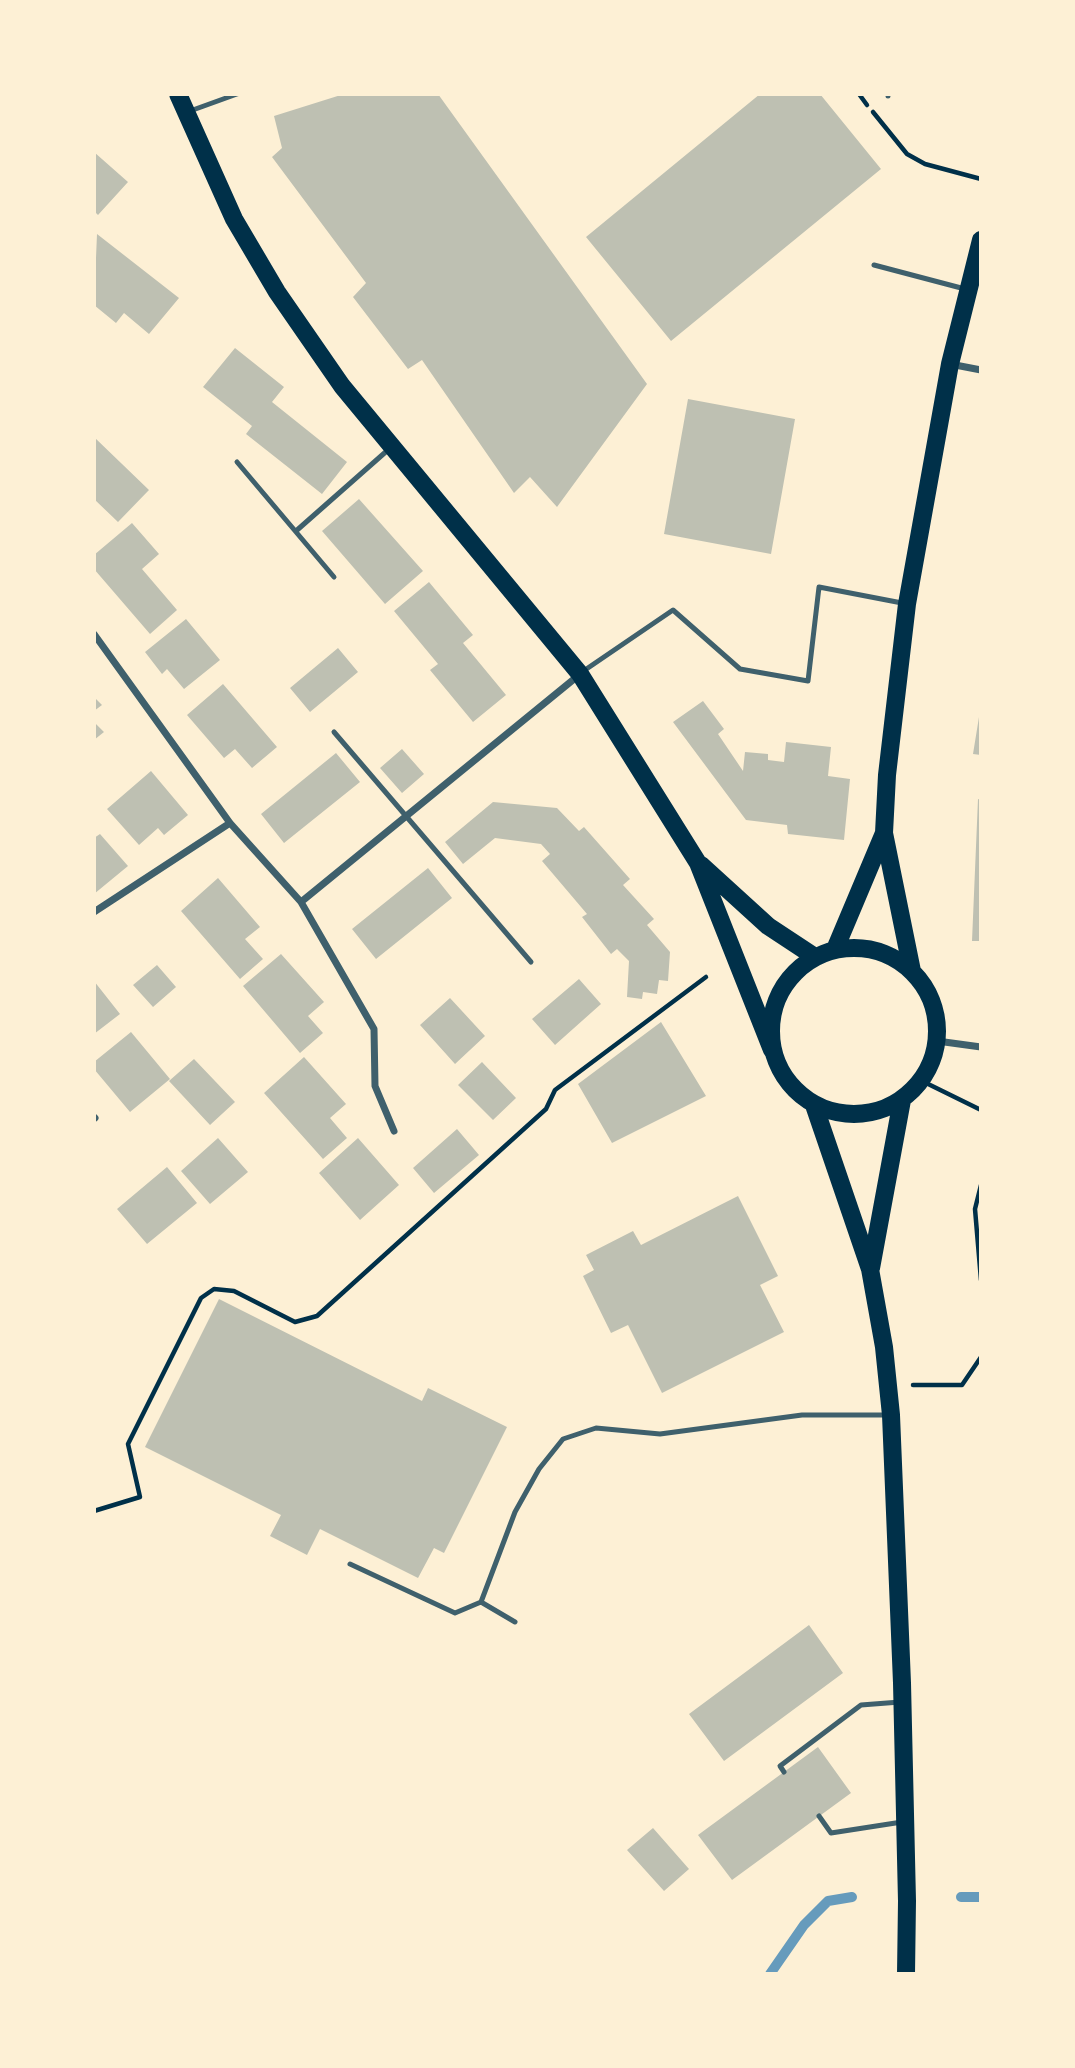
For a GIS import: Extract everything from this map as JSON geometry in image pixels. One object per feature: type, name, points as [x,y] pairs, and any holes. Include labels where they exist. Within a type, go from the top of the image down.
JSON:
[{"type":"main road","points":[[178,94],[234,219],[277,292],[342,386],[580,674],[698,863],[780,1072],[795,1091],[814,1105],[836,1113],[859,1115],[881,1110],[902,1100],[921,1081],[932,1062],[937,1041],[936,1016],[927,992],[912,971],[891,956],[836,947],[815,957],[793,974],[778,996],[770,1023],[772,1050]]},
{"type":"main road","points":[[912,971],[884,833],[887,775],[907,604],[950,364],[981,240]]},
{"type":"main road","points":[[836,947],[884,833]]},
{"type":"main road","points":[[698,863],[768,926],[815,957]]},
{"type":"main road","points":[[870,1269],[902,1100]]},
{"type":"main road","points":[[814,1105],[870,1269],[884,1347],[891,1415],[902,1702],[906,1973]]},
{"type":"street","points":[[950,364],[981,370]]},
{"type":"street","points":[[94,634],[230,823],[300,902],[374,1029],[375,1086],[394,1131]]},
{"type":"street","points":[[300,902],[580,674]]},
{"type":"street","points":[[94,912],[230,823]]},
{"type":"street","points":[[937,1041],[981,1047]]},
{"type":"lane","points":[[185,113],[237,94]]},
{"type":"lane","points":[[874,265],[968,290]]},
{"type":"lane","points":[[296,531],[392,446]]},
{"type":"lane","points":[[237,462],[334,576]]},
{"type":"lane","points":[[580,674],[673,610],[740,669],[808,681],[819,587],[907,604]]},
{"type":"lane","points":[[334,732],[531,962]]},
{"type":"lane","points":[[481,1602],[488,1577],[515,1512],[539,1469],[563,1439],[596,1428],[660,1434],[802,1415],[891,1415]]},
{"type":"lane","points":[[350,1564],[455,1613],[481,1602]]},
{"type":"lane","points":[[481,1602],[515,1622]]},
{"type":"lane","points":[[784,1772],[780,1766],[861,1705],[902,1702]]},
{"type":"lane","points":[[818,1816],[831,1833],[905,1822]]},
{"type":"path","points":[[859,94],[907,153],[925,164],[981,179]]},
{"type":"path","points":[[94,1511],[140,1497],[128,1444],[201,1298],[214,1289],[234,1291],[295,1322],[317,1316],[546,1109],[555,1090],[706,976]]},
{"type":"path","points":[[921,1081],[981,1110]]},
{"type":"path","points":[[981,1185],[975,1209],[981,1280]]},
{"type":"path","points":[[887,1384],[962,1385],[981,1357]]},
{"type":"building","points":[[344,94],[438,94],[647,384],[557,507],[530,477],[514,493],[422,360],[408,369],[353,297],[366,283],[272,157],[282,148],[274,116]]},
{"type":"building","points":[[760,94],[820,94],[881,169],[671,341],[586,237]]},
{"type":"building","points":[[94,152],[128,182],[98,215],[94,211]]},
{"type":"building","points":[[97,234],[179,298],[149,334],[124,313],[116,323],[94,305]]},
{"type":"building","points":[[235,348],[284,387],[272,402],[347,462],[322,494],[246,434],[252,426],[203,387]]},
{"type":"building","points":[[688,399],[795,419],[771,554],[664,534]]},
{"type":"building","points":[[94,437],[149,490],[118,522],[94,499]]},
{"type":"building","points":[[359,499],[423,571],[385,604],[322,531]]},
{"type":"building","points":[[132,523],[159,554],[142,569],[177,610],[150,634],[94,569],[94,555]]},
{"type":"building","points":[[429,582],[473,635],[463,643],[506,695],[473,722],[430,670],[438,664],[394,611]]},
{"type":"building","points":[[186,619],[220,660],[184,689],[167,669],[162,674],[145,652]]},
{"type":"building","points":[[338,648],[358,672],[310,712],[290,688]]},
{"type":"building","points":[[223,684],[277,747],[252,768],[235,749],[224,758],[187,715]]},
{"type":"building","points":[[94,697],[102,705],[94,711]]},
{"type":"building","points":[[703,701],[724,729],[718,734],[743,771],[745,752],[768,754],[768,760],[784,762],[786,742],[831,747],[828,776],[850,779],[844,840],[788,834],[787,825],[746,820],[673,722]]},
{"type":"building","points":[[981,717],[981,755],[973,754]]},
{"type":"building","points":[[94,722],[104,732],[94,740]]},
{"type":"building","points":[[402,749],[424,774],[402,793],[380,768]]},
{"type":"building","points":[[336,753],[360,782],[284,843],[261,814]]},
{"type":"building","points":[[151,771],[188,815],[164,835],[158,828],[139,845],[107,809]]},
{"type":"building","points":[[978,799],[981,800],[981,941],[972,941]]},
{"type":"building","points":[[493,802],[557,808],[579,831],[584,827],[630,879],[623,885],[654,919],[647,925],[670,952],[668,981],[659,980],[657,994],[643,992],[642,999],[627,997],[629,961],[617,949],[611,954],[582,917],[587,914],[542,861],[550,854],[541,844],[495,838],[463,864],[445,842]]},
{"type":"building","points":[[100,834],[128,866],[94,894],[94,838]]},
{"type":"building","points":[[428,868],[452,898],[376,959],[352,929]]},
{"type":"building","points":[[218,878],[260,927],[245,939],[263,959],[240,979],[181,911]]},
{"type":"building","points":[[281,954],[324,1002],[308,1016],[323,1033],[300,1053],[243,986]]},
{"type":"building","points":[[157,965],[176,987],[153,1007],[133,985]]},
{"type":"building","points":[[579,979],[601,1004],[555,1045],[532,1019]]},
{"type":"building","points":[[94,981],[120,1014],[94,1034]]},
{"type":"building","points":[[450,998],[485,1036],[455,1064],[420,1025]]},
{"type":"building","points":[[661,1022],[706,1096],[612,1143],[578,1084]]},
{"type":"building","points":[[131,1032],[170,1079],[130,1112],[94,1069],[94,1062]]},
{"type":"building","points":[[304,1057],[346,1104],[330,1118],[347,1138],[323,1159],[264,1093]]},
{"type":"building","points":[[194,1059],[235,1102],[210,1125],[169,1081]]},
{"type":"building","points":[[482,1062],[516,1098],[493,1120],[458,1085]]},
{"type":"building","points":[[457,1129],[479,1155],[434,1193],[413,1168]]},
{"type":"building","points":[[218,1138],[248,1172],[210,1204],[181,1171]]},
{"type":"building","points":[[358,1138],[399,1185],[360,1220],[319,1173]]},
{"type":"building","points":[[167,1167],[197,1203],[147,1244],[117,1209]]},
{"type":"building","points":[[738,1196],[778,1276],[760,1285],[784,1332],[662,1393],[628,1325],[611,1333],[583,1276],[594,1270],[586,1255],[633,1231],[641,1245]]},
{"type":"building","points":[[219,1299],[422,1401],[428,1388],[507,1427],[444,1553],[434,1548],[418,1578],[320,1529],[307,1555],[270,1536],[281,1515],[145,1447]]},
{"type":"building","points":[[809,1625],[843,1673],[724,1761],[689,1714]]},
{"type":"building","points":[[818,1747],[851,1793],[732,1880],[698,1835]]},
{"type":"building","points":[[653,1828],[689,1869],[664,1891],[627,1850]]},
{"type":"waterway","points":[[770,1974],[804,1925],[828,1901],[852,1897]]},
{"type":"waterway","points":[[961,1897],[981,1897]]}]
